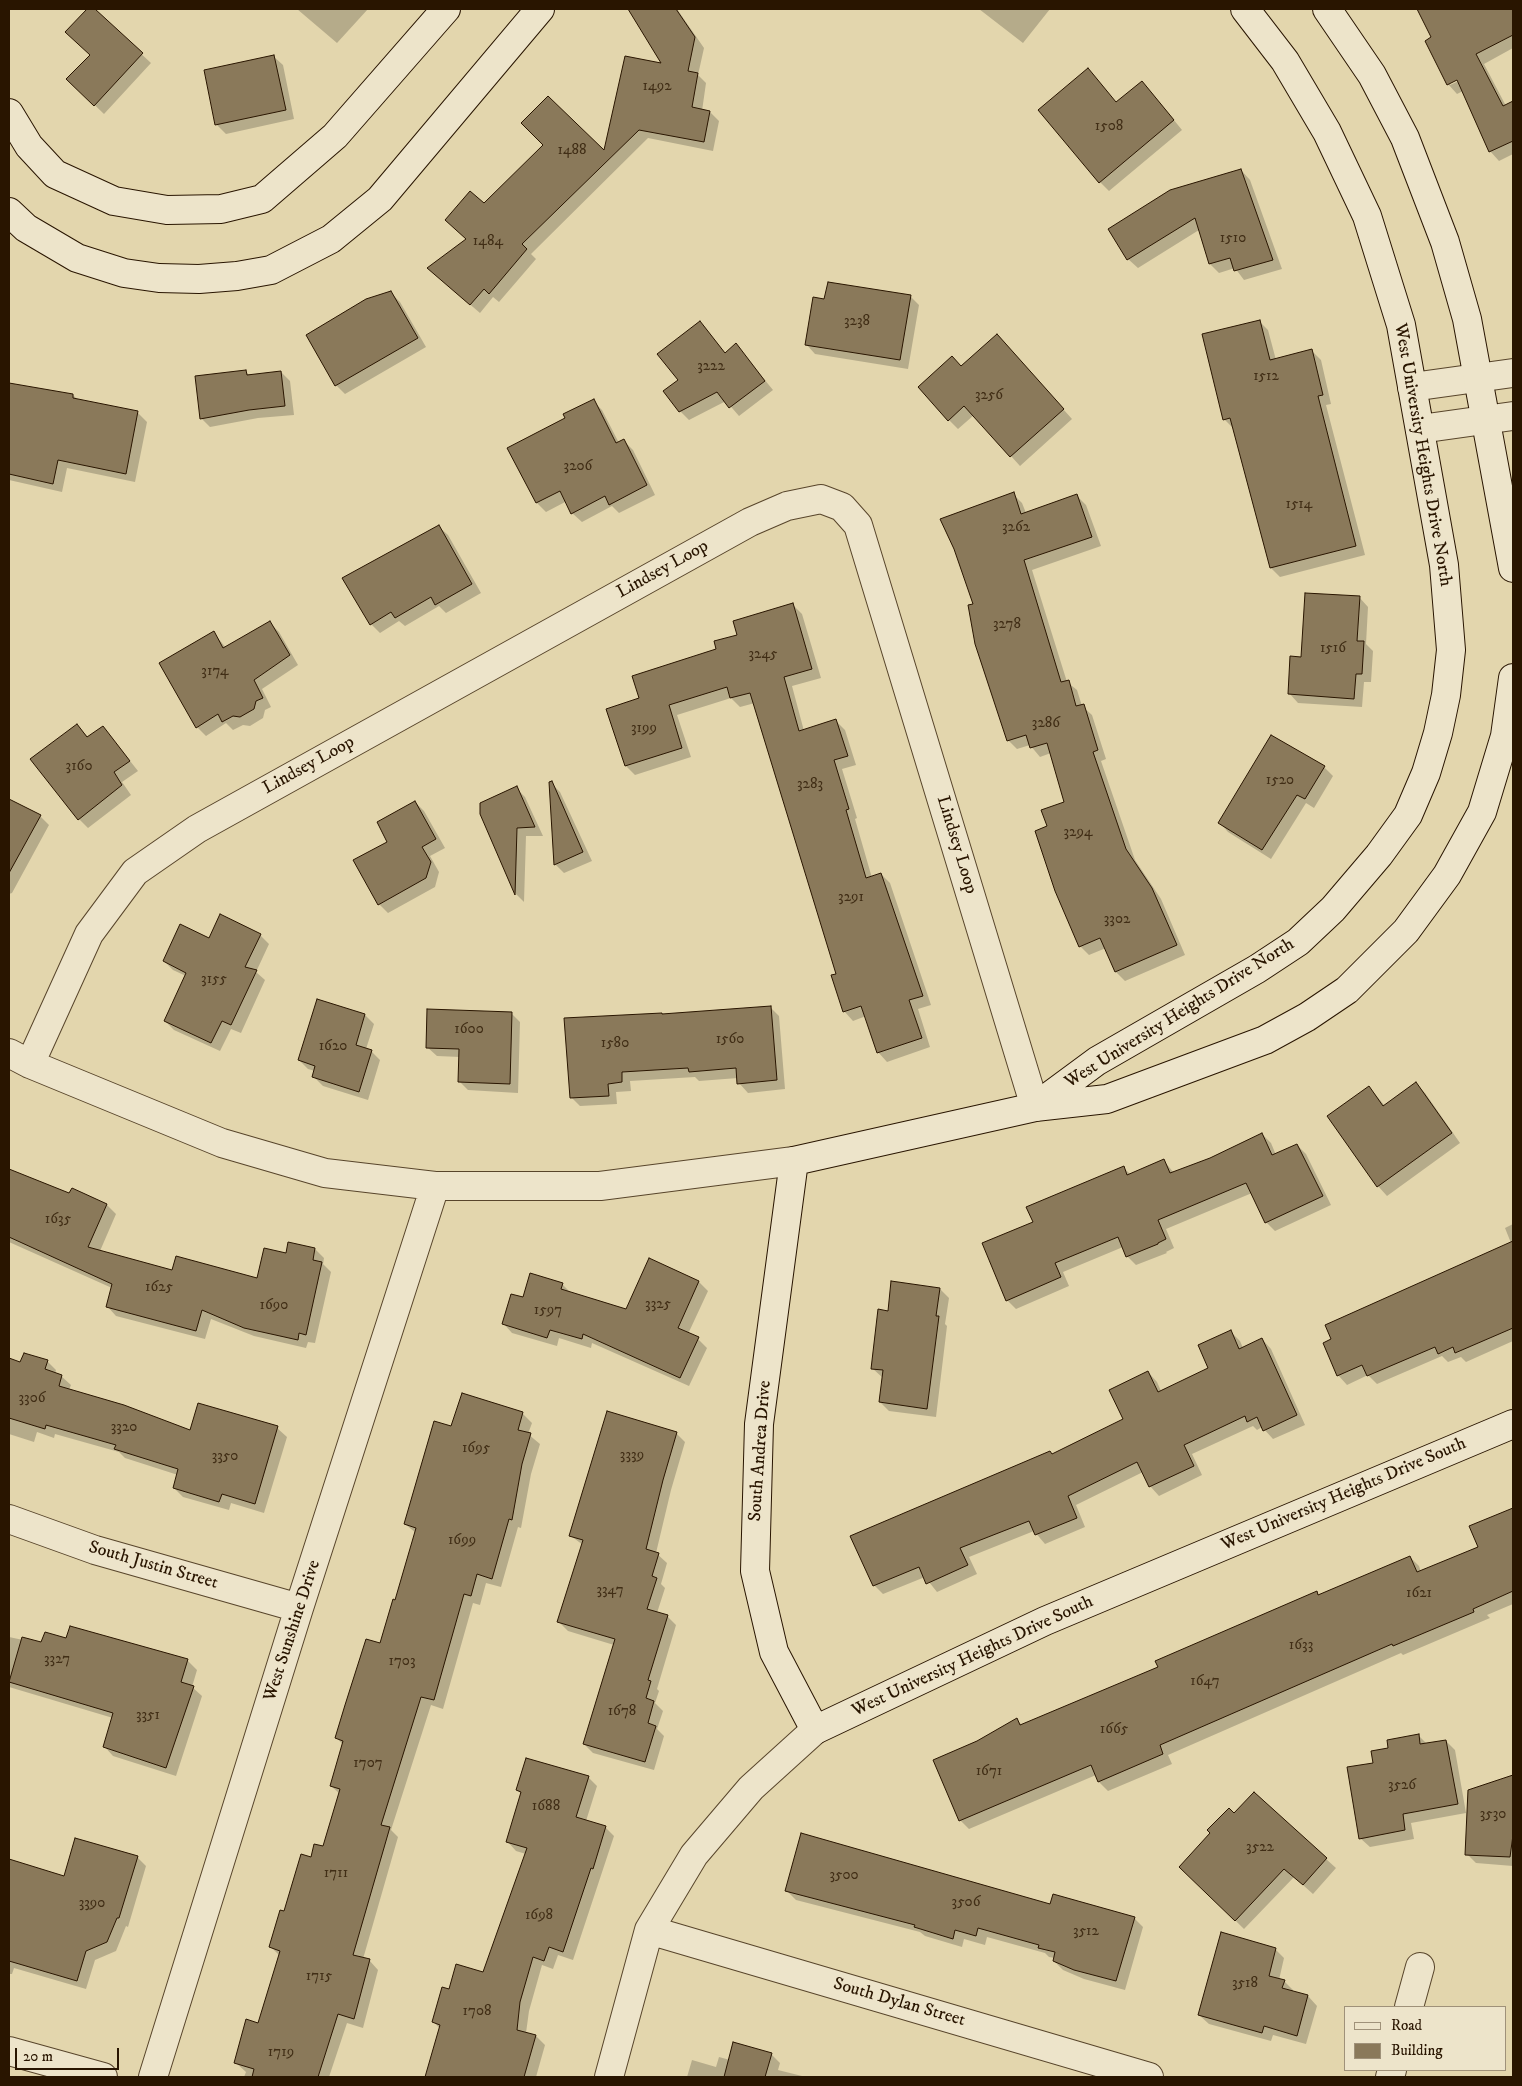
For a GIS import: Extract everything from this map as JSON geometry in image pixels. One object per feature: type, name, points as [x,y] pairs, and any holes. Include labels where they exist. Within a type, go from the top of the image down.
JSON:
[{"type":"street","points":[[9,113],[30,146],[55,174],[114,201],[167,210],[221,209],[262,199],[335,136],[446,9]]},
{"type":"street","points":[[9,212],[26,228],[77,258],[124,273],[159,278],[199,279],[237,276],[271,270],[331,239],[380,199],[540,9]]},
{"type":"street","points":[[1327,9],[1372,75],[1404,138],[1445,242],[1467,319],[1513,568]]},
{"type":"street","name":"West University Heights Drive North","points":[[1035,1107],[1097,1062],[1257,969],[1298,942],[1333,909],[1379,855],[1408,815],[1426,773],[1446,695],[1451,650],[1444,564],[1401,325],[1367,216],[1327,132],[1285,61],[1249,10]]},
{"type":"street","points":[[1412,387],[1513,373]]},
{"type":"street","points":[[1420,429],[1513,416]]},
{"type":"street","name":"Lindsey Loop","points":[[19,1058],[89,934],[135,872],[197,829],[750,522],[787,506],[821,499],[842,507],[858,525],[1035,1107]]},
{"type":"street","name":"West University Heights Drive North","points":[[19,1058],[222,1143],[325,1173],[436,1186],[600,1186],[794,1161],[1035,1107],[1108,1099],[1265,1040],[1306,1017],[1347,990],[1406,931],[1447,875],[1482,812],[1505,736],[1513,678]]},
{"type":"street","name":"South Andrea Drive","points":[[794,1161],[759,1424],[755,1571],[774,1652],[815,1730]]},
{"type":"street","name":"West Sunshine Drive","points":[[153,2077],[300,1608],[436,1186]]},
{"type":"street","name":"West University Heights Drive South","points":[[609,2077],[649,1930],[694,1855],[751,1788],[815,1730],[1046,1622],[1513,1424]]},
{"type":"street","name":"South Justin Street","points":[[9,1519],[95,1550],[300,1608]]},
{"type":"street","name":"South Dylan Street","points":[[649,1930],[1149,2077]]},
{"type":"street","points":[[1409,2006],[1420,1967]]},
{"type":"street","points":[[9,2051],[103,2077]]},
{"type":"building","points":[[87,9],[95,9],[143,53],[94,106],[66,79],[90,55],[65,32]]},
{"type":"building","points":[[628,9],[676,9],[695,37],[688,71],[698,73],[692,107],[710,111],[704,142],[639,130],[522,244],[527,249],[489,294],[484,289],[470,305],[427,268],[466,239],[445,220],[470,191],[484,203],[543,145],[521,123],[548,96],[604,150],[625,56],[661,63]]},
{"type":"building","points":[[1417,9],[1513,9],[1513,35],[1476,54],[1503,106],[1513,101],[1513,141],[1489,152],[1457,80],[1447,85],[1425,41],[1431,37]]},
{"type":"building","points":[[274,55],[286,110],[215,125],[204,70]]},
{"type":"building","points":[[1088,68],[1116,102],[1142,81],[1174,120],[1099,183],[1038,110]]},
{"type":"building","points":[[1241,169],[1273,260],[1234,271],[1230,258],[1209,264],[1195,218],[1127,260],[1108,229],[1170,190]]},
{"type":"building","points":[[828,282],[911,295],[900,360],[805,345],[813,297],[824,299]]},
{"type":"building","points":[[391,291],[418,338],[335,386],[306,335],[366,299]]},
{"type":"building","points":[[1260,320],[1270,360],[1312,349],[1323,395],[1318,396],[1356,546],[1270,568],[1230,418],[1223,420],[1202,334]]},
{"type":"building","points":[[700,321],[725,353],[736,343],[765,381],[729,408],[717,392],[679,412],[663,391],[678,380],[657,354]]},
{"type":"building","points":[[997,334],[1064,409],[1010,457],[964,406],[948,421],[918,387],[952,356],[961,366]]},
{"type":"building","points":[[246,370],[247,375],[281,371],[285,406],[200,419],[195,376]]},
{"type":"building","points":[[9,383],[73,394],[73,398],[138,411],[126,474],[58,460],[53,484],[9,474]]},
{"type":"building","points":[[594,399],[616,443],[624,439],[647,485],[609,505],[605,496],[571,514],[560,491],[536,503],[507,448],[565,418],[563,414]]},
{"type":"building","points":[[1014,492],[1021,514],[1077,494],[1092,537],[1024,560],[1061,682],[1069,680],[1076,706],[1084,704],[1098,750],[1093,752],[1126,849],[1152,888],[1177,945],[1115,972],[1100,938],[1079,947],[1055,891],[1035,831],[1047,826],[1041,810],[1064,802],[1047,743],[1030,748],[1026,735],[1007,741],[975,644],[968,605],[973,604],[954,549],[940,519]]},
{"type":"building","points":[[439,525],[472,584],[435,605],[431,597],[395,618],[391,612],[370,625],[342,578]]},
{"type":"building","points":[[1305,593],[1360,596],[1357,641],[1364,641],[1362,674],[1356,674],[1354,699],[1288,694],[1290,656],[1301,657]]},
{"type":"building","points":[[793,603],[812,669],[784,677],[799,731],[836,719],[848,756],[834,760],[849,809],[846,810],[866,878],[881,873],[923,996],[909,1000],[922,1038],[877,1053],[861,1006],[843,1012],[831,975],[836,974],[750,693],[730,698],[727,687],[669,705],[682,748],[625,766],[606,709],[639,698],[632,676],[716,649],[714,641],[737,635],[733,621]]},
{"type":"building","points":[[270,621],[290,655],[254,680],[263,698],[256,701],[254,709],[240,717],[233,716],[222,722],[218,714],[196,728],[159,663],[214,631],[223,648]]},
{"type":"building","points":[[77,724],[87,737],[103,726],[130,761],[114,772],[122,785],[78,820],[30,759]]},
{"type":"building","points":[[1271,735],[1325,766],[1305,799],[1297,795],[1262,850],[1218,823]]},
{"type":"building","points":[[552,781],[583,852],[554,865],[549,782]]},
{"type":"building","points":[[517,786],[535,827],[517,828],[515,895],[480,814],[480,803]]},
{"type":"building","points":[[9,799],[41,815],[9,873]]},
{"type":"building","points":[[415,801],[436,839],[422,847],[431,862],[426,878],[378,905],[353,860],[387,842],[377,822]]},
{"type":"building","points":[[220,914],[261,934],[245,967],[257,970],[231,1025],[222,1021],[211,1043],[164,1021],[186,973],[163,961],[180,924],[209,938]]},
{"type":"building","points":[[317,999],[365,1014],[356,1045],[372,1050],[359,1092],[312,1077],[315,1066],[298,1060]]},
{"type":"building","points":[[771,1006],[777,1080],[737,1084],[736,1068],[689,1072],[688,1068],[622,1072],[622,1082],[608,1084],[609,1096],[570,1098],[564,1018],[662,1014]]},
{"type":"building","points":[[427,1009],[512,1012],[510,1084],[458,1082],[459,1049],[426,1048]]},
{"type":"building","points":[[1416,1082],[1452,1133],[1377,1187],[1327,1116],[1369,1086],[1383,1106]]},
{"type":"building","points":[[1262,1133],[1272,1155],[1297,1144],[1323,1196],[1265,1223],[1246,1183],[1158,1220],[1166,1239],[1158,1244],[1126,1257],[1118,1237],[1055,1263],[1061,1277],[1006,1301],[982,1243],[1033,1222],[1026,1207],[1124,1166],[1127,1175],[1164,1159],[1170,1173],[1210,1158]]},
{"type":"building","points":[[9,1169],[69,1193],[72,1188],[107,1204],[88,1247],[172,1270],[176,1256],[257,1278],[264,1248],[286,1253],[288,1242],[315,1248],[313,1260],[322,1262],[306,1335],[299,1333],[298,1340],[244,1328],[202,1310],[196,1331],[106,1307],[112,1284],[9,1237]]},
{"type":"building","points":[[1513,1241],[1513,1328],[1455,1353],[1453,1347],[1438,1354],[1435,1347],[1367,1376],[1362,1365],[1337,1376],[1323,1343],[1331,1339],[1325,1325]]},
{"type":"building","points":[[649,1258],[699,1281],[678,1328],[699,1337],[680,1378],[583,1334],[582,1339],[550,1330],[547,1338],[502,1324],[511,1294],[523,1297],[530,1273],[563,1283],[561,1289],[626,1309]]},
{"type":"building","points":[[891,1281],[940,1288],[936,1316],[939,1316],[927,1409],[879,1402],[883,1370],[871,1369],[878,1309],[888,1311]]},
{"type":"building","points":[[1231,1330],[1239,1349],[1262,1338],[1297,1415],[1263,1431],[1257,1417],[1247,1422],[1245,1416],[1184,1445],[1194,1466],[1149,1487],[1137,1462],[1068,1496],[1077,1518],[1035,1535],[1029,1521],[960,1548],[968,1565],[926,1584],[919,1567],[873,1586],[850,1536],[1050,1451],[1052,1454],[1123,1419],[1109,1390],[1148,1371],[1158,1392],[1208,1368],[1198,1345]]},
{"type":"building","points":[[24,1353],[48,1360],[45,1369],[62,1375],[59,1386],[124,1405],[190,1430],[198,1403],[278,1426],[255,1504],[222,1494],[219,1502],[173,1488],[178,1469],[114,1449],[116,1445],[46,1425],[45,1429],[9,1418],[9,1358],[20,1362]]},
{"type":"building","points":[[462,1393],[523,1412],[518,1430],[531,1433],[522,1464],[512,1520],[509,1519],[492,1579],[477,1574],[471,1596],[464,1594],[434,1700],[421,1697],[381,1825],[390,1827],[353,1955],[370,1959],[354,2019],[338,2014],[318,2077],[252,2077],[254,2069],[234,2063],[246,2019],[258,2023],[280,1951],[269,1947],[280,1910],[284,1911],[301,1854],[311,1857],[314,1844],[323,1846],[340,1789],[330,1786],[343,1741],[335,1738],[366,1639],[380,1643],[393,1599],[395,1600],[416,1528],[404,1524],[434,1421],[451,1426]]},
{"type":"building","points":[[607,1411],[677,1432],[646,1549],[659,1553],[652,1576],[657,1578],[647,1609],[668,1615],[648,1680],[651,1681],[646,1698],[654,1701],[648,1723],[656,1726],[645,1762],[583,1744],[615,1639],[557,1622],[583,1540],[569,1536]]},
{"type":"building","points":[[1513,1508],[1513,1591],[1473,1609],[1474,1612],[1393,1646],[1392,1644],[1160,1745],[1163,1754],[1098,1782],[1091,1765],[959,1821],[933,1760],[977,1741],[1017,1718],[1020,1725],[1158,1667],[1155,1661],[1317,1591],[1318,1595],[1410,1556],[1417,1572],[1478,1547],[1469,1526]]},
{"type":"building","points":[[70,1626],[188,1659],[181,1682],[194,1686],[166,1768],[103,1747],[113,1713],[9,1682],[22,1637],[41,1642],[45,1632],[66,1638]]},
{"type":"building","points":[[1419,1734],[1420,1744],[1446,1740],[1458,1804],[1403,1814],[1405,1830],[1359,1839],[1347,1767],[1373,1763],[1371,1751],[1388,1748],[1387,1740]]},
{"type":"building","points":[[526,1758],[589,1776],[576,1817],[606,1826],[593,1869],[591,1868],[563,1952],[549,1947],[544,1961],[533,1957],[520,2002],[517,2030],[536,2035],[524,2077],[425,2077],[440,2025],[432,2022],[442,1987],[449,1989],[456,1964],[483,1972],[527,1848],[506,1842],[521,1792],[516,1790]]},
{"type":"building","points":[[1513,1775],[1513,1835],[1510,1857],[1465,1855],[1468,1790]]},
{"type":"building","points":[[1254,1792],[1327,1858],[1303,1885],[1284,1869],[1235,1921],[1179,1867],[1210,1833],[1207,1830],[1229,1808],[1234,1813]]},
{"type":"building","points":[[801,1833],[1050,1904],[1053,1894],[1135,1917],[1116,1981],[1074,1970],[1053,1961],[1055,1952],[1038,1948],[1039,1945],[978,1928],[976,1936],[955,1930],[953,1939],[914,1927],[915,1925],[785,1891]]},
{"type":"building","points":[[75,1838],[138,1856],[119,1918],[117,1918],[107,1942],[86,1951],[77,1981],[9,1961],[9,1859],[64,1876]]},
{"type":"building","points":[[1221,1932],[1276,1948],[1269,1976],[1285,1980],[1282,1988],[1308,1995],[1297,2036],[1264,2026],[1262,2033],[1198,2015]]},
{"type":"building","points":[[733,2042],[772,2053],[765,2077],[724,2077]]}]
